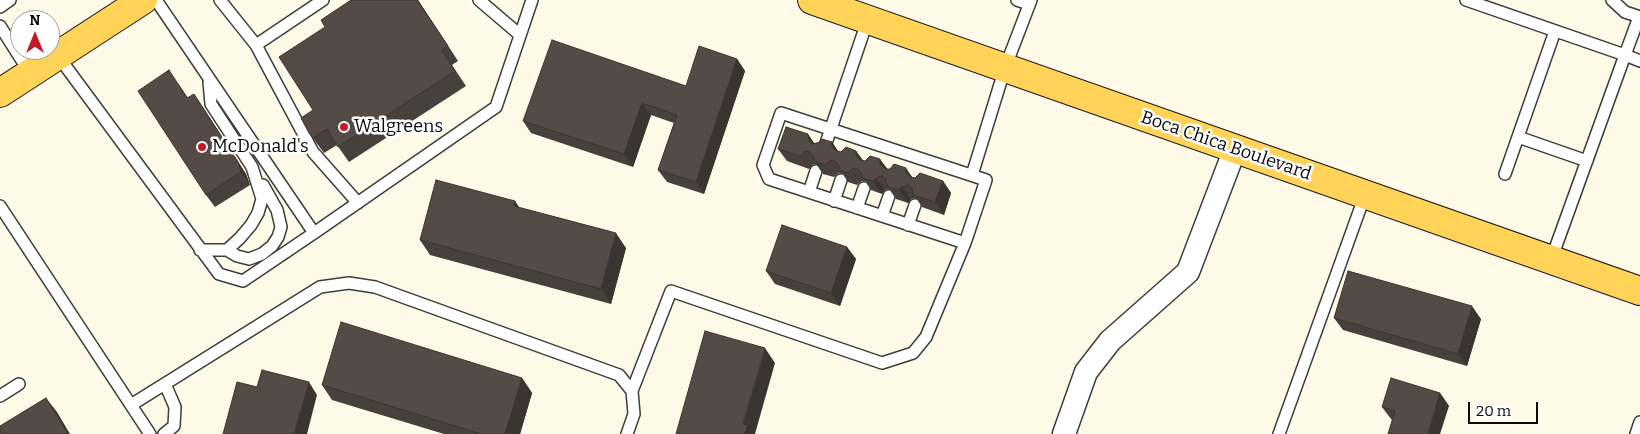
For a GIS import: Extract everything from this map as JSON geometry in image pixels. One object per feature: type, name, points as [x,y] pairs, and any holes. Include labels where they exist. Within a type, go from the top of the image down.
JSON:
[{"type":"main road","points":[[60,55],[143,0]]},
{"type":"main road","name":"Boca Chica Boulevard","points":[[821,1],[868,20],[1640,291]]},
{"type":"main road","points":[[0,93],[52,60]]},
{"type":"street","points":[[1064,434],[1086,372],[1110,341],[1188,272],[1235,149]]},
{"type":"lane","points":[[0,7],[10,0]]},
{"type":"lane","points":[[156,0],[314,233]]},
{"type":"lane","points":[[220,0],[256,44],[313,152],[358,203]]},
{"type":"lane","points":[[256,44],[324,0]]},
{"type":"lane","points":[[479,0],[520,35]]},
{"type":"lane","points":[[60,59],[218,274],[242,281],[496,107],[532,0]]},
{"type":"lane","points":[[972,175],[1005,68],[1030,2],[1018,0]]},
{"type":"lane","points":[[1466,0],[1640,61]]},
{"type":"lane","points":[[1552,260],[1640,17],[1625,12],[1612,0]]},
{"type":"lane","points":[[824,149],[868,20]]},
{"type":"lane","points":[[0,26],[30,74]]},
{"type":"lane","points":[[1505,174],[1555,31]]},
{"type":"lane","points":[[200,250],[227,250],[237,256],[249,259],[262,254],[272,246],[282,227],[276,210],[252,167],[212,104],[209,78]]},
{"type":"lane","points":[[627,434],[634,414],[632,391],[671,291],[882,363],[913,353],[926,337],[964,243],[986,180],[781,113],[763,165],[769,179],[964,243]]},
{"type":"lane","points":[[1518,137],[1587,161]]},
{"type":"lane","points":[[850,151],[854,138]]},
{"type":"lane","points":[[874,159],[879,145]]},
{"type":"lane","points":[[898,167],[902,153]]},
{"type":"lane","points":[[924,176],[929,161]]},
{"type":"lane","points":[[227,250],[240,238],[258,213],[262,199],[252,167]]},
{"type":"lane","points":[[809,192],[816,171]]},
{"type":"lane","points":[[834,200],[841,180]]},
{"type":"lane","points":[[857,208],[864,188]]},
{"type":"lane","points":[[1280,434],[1366,195]]},
{"type":"lane","points":[[882,216],[888,196]]},
{"type":"lane","points":[[908,225],[915,205]]},
{"type":"lane","points":[[0,206],[150,434]]},
{"type":"lane","points":[[131,405],[320,286],[349,283],[376,286],[619,375],[632,391]]},
{"type":"lane","points":[[0,396],[19,384]]},
{"type":"lane","points":[[164,434],[174,426],[175,406],[166,384]]},
{"type":"lane","points":[[1636,434],[1640,422]]},
{"type":"building","name":"Walgreens","points":[[351,0],[417,0],[448,46],[442,50],[455,71],[338,147],[327,129],[313,138],[309,133],[301,118],[313,110],[279,57],[325,27],[321,20]]},
{"type":"building","points":[[552,40],[686,86],[699,46],[737,59],[696,182],[658,170],[677,115],[642,103],[624,154],[523,121]]},
{"type":"building","name":"McDonald's","points":[[169,70],[187,98],[194,94],[238,162],[241,172],[206,195],[138,91]]},
{"type":"building","points":[[786,127],[808,134],[809,141],[813,144],[820,142],[822,139],[832,142],[832,147],[837,151],[841,152],[846,147],[856,151],[856,155],[860,160],[865,161],[870,156],[880,159],[880,164],[885,169],[890,169],[894,164],[906,168],[906,173],[911,177],[915,178],[920,173],[943,181],[935,202],[913,195],[912,188],[908,185],[899,190],[887,186],[886,179],[882,176],[873,181],[862,178],[862,174],[858,169],[853,168],[848,173],[839,170],[839,166],[835,161],[830,160],[825,165],[814,161],[814,157],[810,152],[805,151],[800,156],[778,149]]},
{"type":"building","points":[[436,180],[515,201],[514,206],[616,233],[601,289],[420,240]]},
{"type":"building","points":[[782,225],[847,247],[831,293],[766,271]]},
{"type":"building","points":[[1348,271],[1472,306],[1458,354],[1334,318]]},
{"type":"building","points":[[341,322],[522,378],[505,434],[481,434],[322,385]]},
{"type":"building","points":[[705,331],[765,348],[743,424],[748,425],[745,434],[676,434]]},
{"type":"building","points":[[262,370],[309,382],[294,434],[223,434],[237,382],[257,387]]},
{"type":"building","points":[[1391,378],[1440,393],[1428,434],[1388,434],[1395,411],[1382,407]]},
{"type":"building","points":[[46,398],[68,434],[0,434],[0,426]]},
{"type":"place","name":"Walgreens","points":[[344,127]]},
{"type":"place","name":"McDonald's","points":[[202,147]]}]
